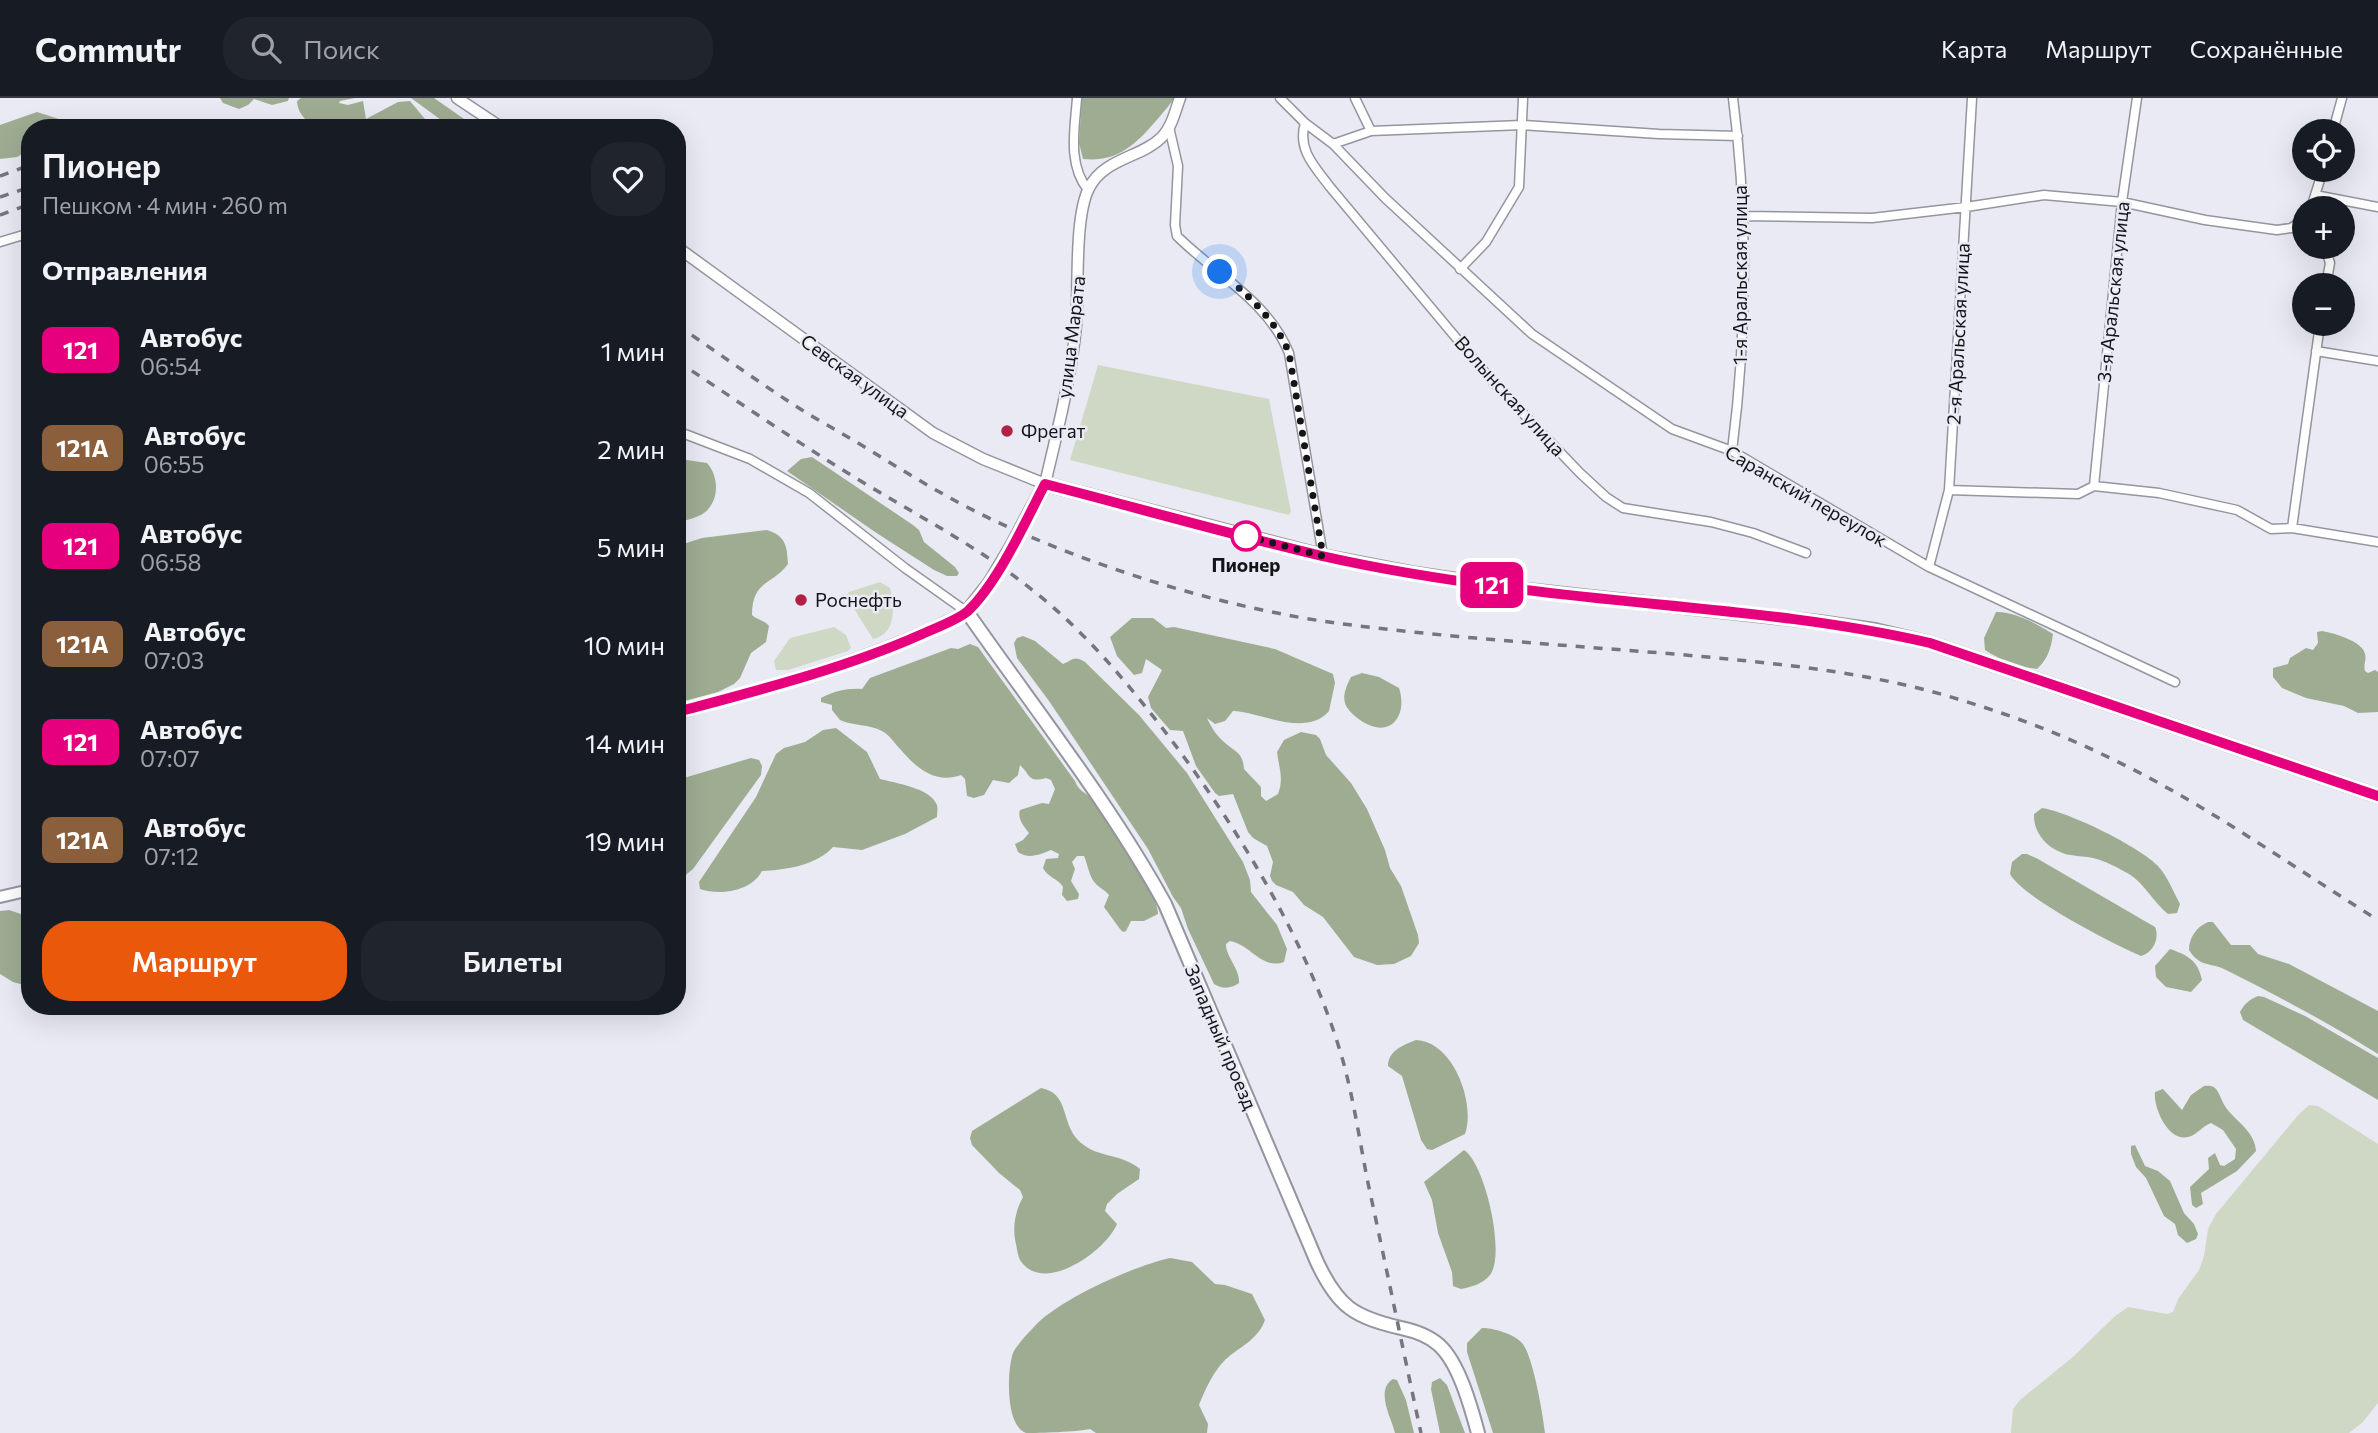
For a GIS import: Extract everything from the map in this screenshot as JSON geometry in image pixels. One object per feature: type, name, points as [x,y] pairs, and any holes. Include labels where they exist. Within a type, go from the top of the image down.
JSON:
[{"type":"main road","points":[[686,710],[865,657],[967,612],[990,583],[1045,484],[1323,556],[1417,574],[1510,588],[1875,630],[1930,643],[1989,662],[2378,796]]},
{"type":"main road","name":"Западный проезд","points":[[967,612],[1112,817],[1165,904],[1317,1262],[1332,1291],[1340,1302],[1357,1315],[1416,1331],[1440,1346],[1450,1358],[1461,1383],[1478,1433]]},
{"type":"main road","points":[[0,897],[21,892]]},
{"type":"street","points":[[457,98],[488,119]]},
{"type":"street","points":[[1077,98],[1075,158],[1080,177],[1088,190],[1108,167],[1153,144],[1164,135],[1180,98]]},
{"type":"street","name":"Саранский переулок","points":[[1279,98],[1305,123],[1333,144],[1385,198],[1532,334],[1661,422],[1672,429],[1732,451],[1930,567],[2175,682]]},
{"type":"street","points":[[1355,98],[1371,131]]},
{"type":"street","points":[[1460,269],[1486,242],[1519,187],[1523,98]]},
{"type":"street","name":"1-я Аральская улица","points":[[1732,451],[1739,387],[1744,216],[1733,98]]},
{"type":"street","name":"2-я Аральская улица","points":[[1930,567],[1949,490],[1972,98]]},
{"type":"street","name":"3-я Аральская улица","points":[[2094,486],[2122,202],[2137,98]]},
{"type":"street","points":[[2336,119],[2342,98]]},
{"type":"street","name":"Волынская улица","points":[[1305,123],[1302,133],[1304,148],[1330,187],[1493,382],[1606,497],[1623,508],[1711,522],[1753,533],[1806,553]]},
{"type":"street","points":[[1333,144],[1371,131],[1522,125],[1738,136]]},
{"type":"street","points":[[1169,127],[1178,166],[1175,225],[1177,236],[1259,308],[1277,329],[1289,353],[1323,556]]},
{"type":"street","points":[[2319,182],[2315,195],[2378,207]]},
{"type":"street","name":"улица Марата","points":[[1045,484],[1066,390],[1076,327],[1081,226],[1088,190]]},
{"type":"street","points":[[1744,216],[1871,218],[2043,195],[2122,202],[2248,227],[2277,230],[2292,227]]},
{"type":"street","points":[[0,242],[21,236]]},
{"type":"street","name":"Севская улица","points":[[686,254],[933,433],[983,459],[1045,484]]},
{"type":"street","points":[[2292,528],[2318,336]]},
{"type":"street","points":[[2316,351],[2378,361]]},
{"type":"street","points":[[686,434],[750,459],[809,493],[905,568],[967,612]]},
{"type":"street","points":[[1949,490],[2078,494],[2094,486],[2158,493],[2237,510],[2267,528],[2292,528],[2378,542]]},
{"type":"green space","points":[[220,98],[289,98],[288,101],[272,105],[254,99],[239,109],[223,103]]},
{"type":"green space","points":[[301,98],[355,98],[339,103],[348,105],[363,101],[366,119],[305,119],[297,101]]},
{"type":"green space","points":[[411,98],[434,98],[464,119],[440,119]]},
{"type":"green space","points":[[1082,98],[1174,98],[1153,125],[1128,148],[1108,157],[1083,159],[1079,143]]},
{"type":"green space","points":[[410,101],[425,119],[366,119],[398,102]]},
{"type":"green space","points":[[37,112],[60,119],[21,119],[21,155],[0,159],[0,125]]},
{"type":"green space","points":[[1098,365],[1269,399],[1291,512],[1289,515],[1070,460]]},
{"type":"green space","points":[[812,457],[913,525],[919,530],[924,542],[955,567],[959,573],[957,576],[947,576],[934,570],[787,471],[801,459]]},
{"type":"green space","points":[[686,460],[707,463],[714,475],[716,488],[709,508],[695,518],[686,520]]},
{"type":"green space","points":[[767,530],[778,535],[784,542],[788,564],[764,584],[756,595],[752,615],[769,626],[766,642],[751,653],[740,678],[718,692],[686,701],[686,543],[702,538]]},
{"type":"green space","points":[[880,582],[890,588],[893,611],[886,632],[873,639],[846,596],[849,592]]},
{"type":"green space","points":[[1996,612],[2018,616],[2053,634],[2048,653],[2037,669],[2010,663],[1985,650],[1984,638]]},
{"type":"green space","points":[[1132,618],[1153,618],[1166,628],[1174,627],[1275,649],[1333,674],[1335,683],[1329,711],[1308,723],[1283,722],[1233,711],[1225,721],[1215,724],[1207,718],[1219,737],[1240,756],[1244,769],[1261,787],[1261,796],[1266,801],[1278,794],[1280,789],[1277,752],[1284,740],[1301,732],[1316,735],[1320,739],[1326,755],[1351,783],[1367,809],[1390,868],[1401,886],[1418,935],[1419,943],[1411,956],[1394,964],[1377,965],[1354,957],[1323,917],[1304,905],[1293,892],[1272,881],[1270,876],[1273,862],[1267,846],[1248,832],[1233,794],[1219,796],[1215,793],[1196,766],[1183,731],[1170,730],[1151,708],[1148,697],[1162,670],[1146,659],[1142,673],[1134,675],[1117,656],[1110,637]]},
{"type":"green space","points":[[834,627],[846,635],[851,648],[848,651],[788,670],[776,670],[774,661],[790,638]]},
{"type":"green space","points":[[2317,632],[2347,638],[2363,649],[2365,671],[2378,672],[2378,712],[2358,713],[2344,706],[2306,698],[2282,688],[2273,677],[2273,668],[2288,664],[2290,658],[2306,648],[2313,650],[2318,643]]},
{"type":"green space","points":[[1023,636],[1035,641],[1063,664],[1076,659],[1085,662],[1139,715],[1187,773],[1243,862],[1250,880],[1251,892],[1277,925],[1287,949],[1284,962],[1269,963],[1230,941],[1226,944],[1228,954],[1239,983],[1226,988],[1214,984],[1181,908],[1148,849],[1017,658],[1014,643],[1017,638]]},
{"type":"green space","points":[[970,644],[978,647],[1079,787],[1093,800],[1109,822],[1142,874],[1158,914],[1144,921],[1131,921],[1123,932],[1104,907],[1109,895],[1094,881],[1084,856],[1077,856],[1072,862],[1075,869],[1071,881],[1079,894],[1078,899],[1067,901],[1062,895],[1061,884],[1043,868],[1046,859],[1058,858],[1059,854],[1051,850],[1031,856],[1018,852],[1015,844],[1029,833],[1020,819],[1020,810],[1042,803],[1049,804],[1055,789],[1051,780],[1032,779],[1020,765],[1018,775],[1009,783],[993,780],[984,795],[974,798],[967,796],[965,779],[961,775],[943,778],[920,769],[885,733],[872,727],[840,720],[832,710],[832,705],[821,702],[821,698],[836,692],[862,689],[870,678],[951,648],[958,649]]},
{"type":"green space","points":[[1362,673],[1379,677],[1399,688],[1399,715],[1389,726],[1373,727],[1347,708],[1344,698],[1347,685],[1351,677]]},
{"type":"green space","points":[[836,728],[867,752],[880,779],[928,794],[937,805],[937,817],[905,834],[862,850],[833,847],[810,862],[791,868],[762,871],[751,883],[735,890],[717,892],[700,889],[699,882],[756,797],[776,754],[784,748],[805,742],[823,730]]},
{"type":"green space","points":[[751,758],[759,760],[762,766],[761,775],[693,869],[686,875],[686,777]]},
{"type":"green space","points":[[2042,808],[2086,823],[2121,840],[2149,858],[2162,870],[2170,884],[2180,904],[2177,913],[2168,914],[2135,878],[2116,867],[2093,858],[2064,853],[2050,846],[2040,835],[2034,822],[2034,814]]},
{"type":"green space","points":[[2022,854],[2038,859],[2155,927],[2157,936],[2152,948],[2141,956],[2091,931],[2032,895],[2010,874],[2012,862]]},
{"type":"green space","points":[[9,910],[21,914],[21,984],[0,974],[0,911]]},
{"type":"green space","points":[[2208,922],[2213,922],[2231,945],[2250,945],[2258,954],[2289,964],[2378,1011],[2378,1054],[2265,990],[2226,970],[2197,960],[2189,950],[2190,941],[2194,933]]},
{"type":"green space","points":[[2170,949],[2187,956],[2198,968],[2202,980],[2191,992],[2166,987],[2156,977],[2155,966]]},
{"type":"green space","points":[[2258,996],[2305,1016],[2378,1058],[2378,1100],[2243,1020],[2240,1012],[2248,1002]]},
{"type":"green space","points":[[1416,1040],[1429,1043],[1451,1062],[1464,1091],[1467,1106],[1465,1134],[1432,1150],[1427,1149],[1421,1140],[1402,1076],[1388,1066],[1393,1052]]},
{"type":"green space","points":[[2204,1086],[2212,1086],[2217,1090],[2227,1109],[2249,1133],[2256,1151],[2237,1171],[2201,1193],[2203,1204],[2196,1208],[2192,1205],[2190,1187],[2209,1169],[2208,1158],[2215,1153],[2220,1165],[2224,1166],[2235,1159],[2236,1149],[2223,1130],[2211,1123],[2188,1137],[2174,1134],[2159,1114],[2155,1092],[2163,1089],[2182,1110],[2191,1095]]},
{"type":"green space","points":[[1041,1088],[1056,1096],[1072,1132],[1084,1145],[1140,1169],[1139,1179],[1107,1204],[1105,1211],[1117,1224],[1111,1235],[1088,1257],[1073,1266],[1058,1272],[1043,1273],[1030,1270],[1019,1257],[1014,1226],[1023,1197],[1020,1190],[972,1145],[970,1138],[972,1131]]},
{"type":"green space","points":[[2309,1105],[2318,1106],[2378,1144],[2378,1403],[2362,1423],[2349,1433],[2011,1433],[2013,1409],[2020,1400],[2074,1356],[2114,1317],[2128,1307],[2167,1314],[2173,1312],[2178,1299],[2199,1270],[2208,1229],[2216,1214]]},
{"type":"green space","points":[[2135,1145],[2145,1166],[2158,1171],[2170,1181],[2184,1213],[2194,1224],[2198,1234],[2196,1239],[2187,1243],[2178,1235],[2175,1224],[2164,1216],[2146,1178],[2136,1167],[2131,1154],[2131,1146]]},
{"type":"green space","points":[[1464,1150],[1472,1158],[1486,1190],[1496,1249],[1490,1275],[1480,1283],[1461,1289],[1453,1286],[1452,1272],[1438,1233],[1432,1200],[1424,1182]]},
{"type":"green space","points":[[1170,1258],[1192,1262],[1215,1284],[1252,1294],[1265,1320],[1258,1333],[1225,1360],[1210,1381],[1199,1405],[1208,1424],[1207,1433],[1096,1433],[1090,1429],[1026,1433],[1019,1428],[1014,1420],[1009,1397],[1010,1372],[1013,1353],[1025,1337],[1044,1317],[1077,1296],[1117,1276]]},
{"type":"green space","points":[[1482,1328],[1509,1334],[1522,1343],[1537,1386],[1545,1433],[1493,1433],[1467,1352],[1467,1343]]},
{"type":"green space","points":[[1440,1378],[1447,1385],[1465,1433],[1440,1433],[1431,1389],[1432,1382]]},
{"type":"green space","points":[[1393,1379],[1397,1380],[1406,1400],[1414,1433],[1395,1433],[1385,1397],[1385,1390]]},
{"type":"railway","points":[[0,176],[21,168]]},
{"type":"railway","points":[[0,197],[21,190]]},
{"type":"railway","points":[[0,215],[21,207]]},
{"type":"railway","points":[[686,331],[801,409],[945,495],[1032,537],[1118,570],[1163,585],[1254,608],[1343,624],[1784,665],[1857,675],[1929,691],[2038,726],[2145,776],[2213,815],[2378,920]]},
{"type":"railway","points":[[686,367],[833,464],[970,546],[1036,593],[1104,657],[1149,711],[1217,805],[1268,887],[1291,930],[1329,1017],[1350,1091],[1421,1433]]},
{"type":"bus line","name":"121","points":[[686,710],[865,657],[967,612],[990,583],[1045,484],[1323,556],[1417,574],[1510,588],[1875,630],[1930,643],[1989,662],[2378,796]]},
{"type":"place","name":"Фрегат","points":[[1007,431]]},
{"type":"place","name":"Пионер","points":[[1246,536]]},
{"type":"place","name":"Роснефть","points":[[801,600]]},
{"type":"route","points":[[1220,272],[1259,308],[1284,339],[1292,364],[1323,556],[1246,536]]}]
